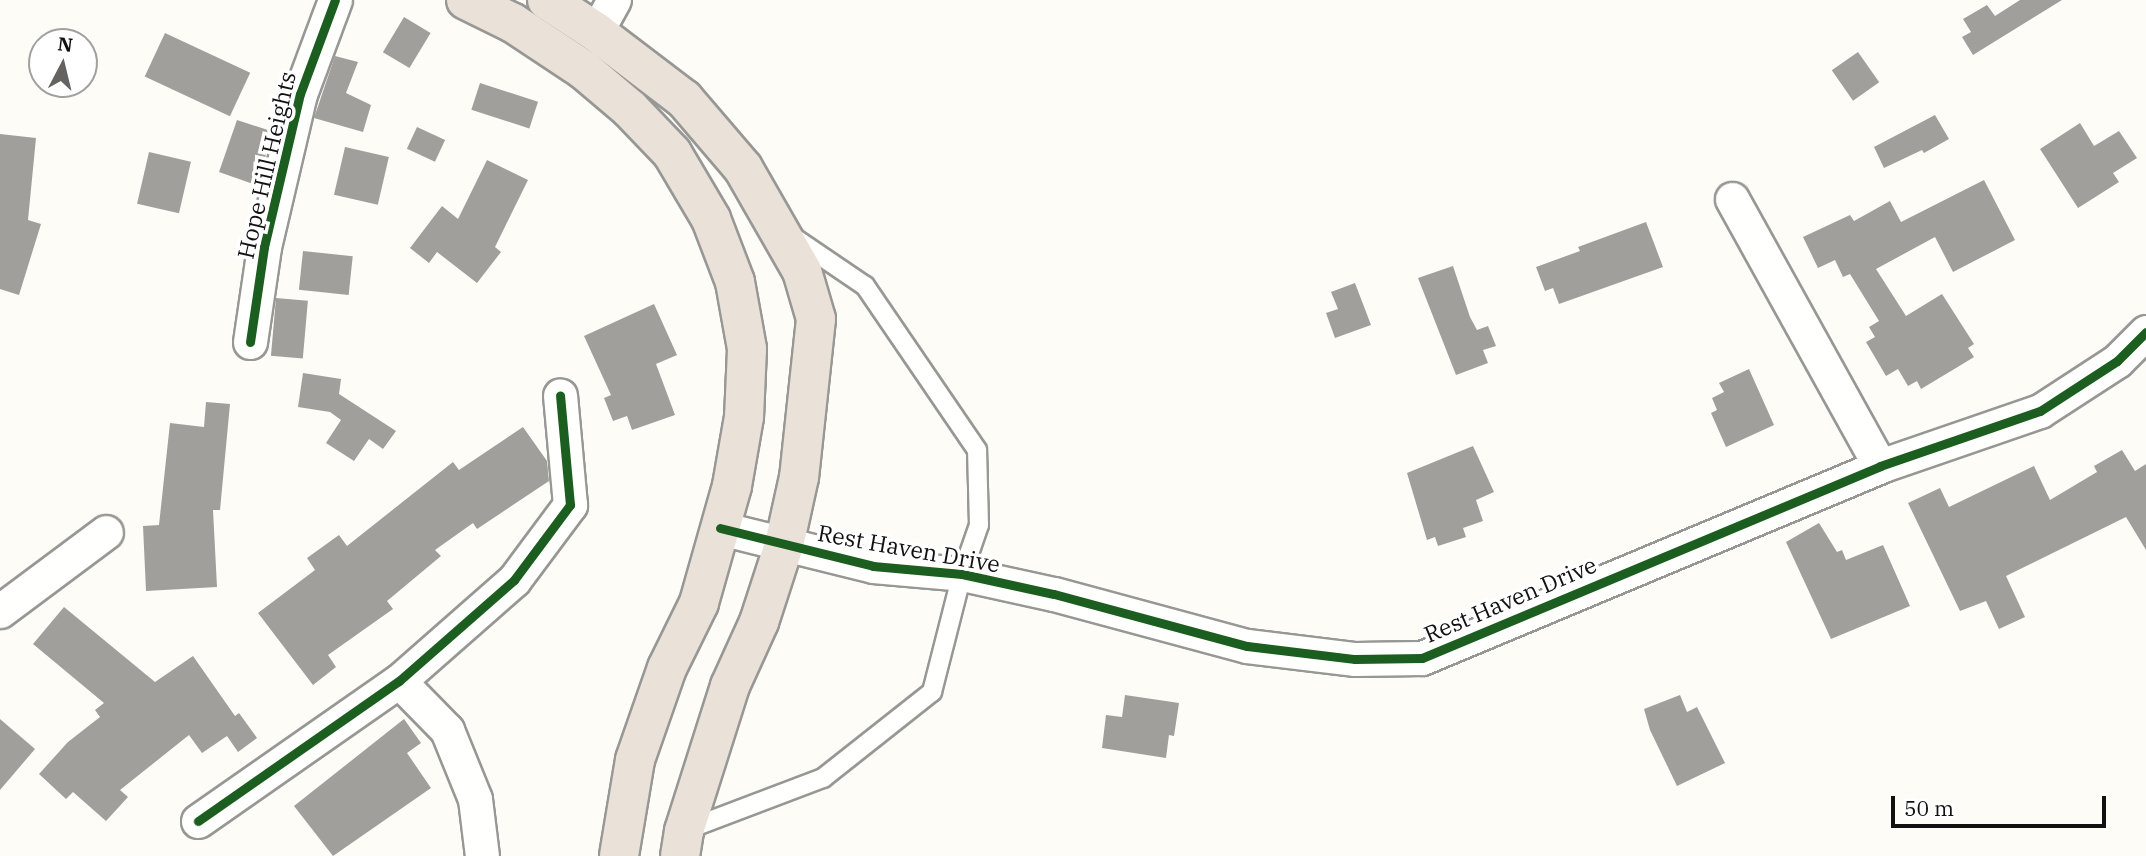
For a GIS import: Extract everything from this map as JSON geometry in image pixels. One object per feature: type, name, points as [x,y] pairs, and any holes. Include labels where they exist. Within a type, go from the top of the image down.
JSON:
[{"type":"highway","points":[[466,0],[513,23],[573,63],[630,109],[672,153],[711,219],[734,282],[747,349],[744,417],[732,486],[699,603],[667,668],[635,760],[619,856]]},
{"type":"highway","points":[[547,0],[605,16],[684,99],[743,168],[802,271],[816,319],[799,477],[785,545],[759,622],[730,686],[682,843]]},
{"type":"street","name":"Hope Hill Heights","points":[[250,342],[264,247],[300,94],[335,0]]},
{"type":"street","points":[[1732,200],[1880,466]]},
{"type":"street","name":"Rest Haven Drive","points":[[720,528],[873,566],[962,574],[1054,594],[1247,646],[1355,659],[1422,658],[1880,466],[2040,411],[2117,361],[2146,332]]},
{"type":"street","points":[[198,821],[399,681],[514,580],[570,505],[560,395]]},
{"type":"street","points":[[0,611],[106,532]]},
{"type":"street","points":[[399,681],[447,730],[475,799],[482,856]]},
{"type":"lane","points":[[682,843],[823,778],[932,692],[962,574],[979,525],[977,450],[865,286],[779,228]]},
{"type":"building","points":[[2020,0],[2062,0],[1973,55],[1962,37],[1971,32],[1963,19],[1987,5],[1995,16]]},
{"type":"building","points":[[404,17],[431,33],[409,68],[383,52]]},
{"type":"building","points":[[165,33],[250,73],[230,116],[145,77]]},
{"type":"building","points":[[1858,52],[1879,82],[1853,101],[1832,70]]},
{"type":"building","points":[[335,56],[358,62],[346,93],[371,105],[363,132],[314,118]]},
{"type":"building","points":[[480,83],[538,102],[529,128],[471,110]]},
{"type":"building","points":[[1935,115],[1949,139],[1924,153],[1922,150],[1884,168],[1874,147]]},
{"type":"building","points":[[237,120],[271,131],[259,186],[219,172]]},
{"type":"building","points":[[2080,123],[2094,146],[2119,131],[2137,158],[2113,173],[2119,182],[2078,208],[2040,149]]},
{"type":"building","points":[[417,127],[445,140],[435,162],[407,149]]},
{"type":"building","points":[[0,134],[36,138],[28,220],[41,224],[19,295],[0,289]]},
{"type":"building","points":[[345,147],[389,157],[378,205],[334,195]]},
{"type":"building","points":[[149,152],[191,162],[179,213],[137,204]]},
{"type":"building","points":[[487,160],[528,180],[495,247],[501,252],[477,283],[437,252],[429,263],[410,248],[442,206],[458,219]]},
{"type":"building","points":[[1984,180],[2015,240],[1953,272],[1935,237],[1876,269],[1906,316],[1942,294],[1974,344],[1968,348],[1974,357],[1921,389],[1917,381],[1908,386],[1898,369],[1886,376],[1866,342],[1875,337],[1869,327],[1879,321],[1850,274],[1843,277],[1835,260],[1818,268],[1803,237],[1850,215],[1854,221],[1890,201],[1901,222]]},
{"type":"building","points":[[1646,222],[1663,267],[1559,304],[1553,288],[1545,291],[1536,267],[1580,251],[1578,247]]},
{"type":"building","points":[[303,251],[353,256],[349,295],[299,290]]},
{"type":"building","points":[[1453,266],[1470,317],[1477,330],[1488,326],[1496,346],[1483,350],[1488,363],[1456,375],[1418,278]]},
{"type":"building","points":[[1355,283],[1371,325],[1335,338],[1326,313],[1338,309],[1331,292]]},
{"type":"building","points":[[276,298],[308,301],[303,359],[271,356]]},
{"type":"building","points":[[654,304],[677,355],[656,364],[675,415],[632,430],[627,416],[613,421],[604,398],[611,395],[584,336]]},
{"type":"building","points":[[1749,369],[1774,425],[1726,447],[1711,413],[1717,410],[1712,398],[1724,392],[1719,383]]},
{"type":"building","points":[[303,373],[341,379],[339,394],[396,431],[383,449],[369,439],[354,461],[326,443],[341,420],[330,412],[298,407]]},
{"type":"building","points":[[206,402],[230,404],[220,510],[213,510],[217,587],[146,591],[143,526],[159,525],[170,423],[204,427]]},
{"type":"building","points":[[523,427],[547,461],[549,481],[477,529],[473,523],[435,550],[441,556],[387,601],[393,609],[328,655],[336,667],[313,685],[258,613],[315,570],[307,558],[339,535],[347,546],[453,462],[459,470]]},
{"type":"building","points":[[1473,446],[1494,492],[1476,500],[1483,521],[1463,528],[1466,537],[1438,546],[1435,537],[1427,540],[1407,473]]},
{"type":"building","points":[[2122,450],[2135,471],[2146,464],[2146,550],[2126,517],[2006,576],[2025,617],[1999,629],[1986,601],[1960,611],[1908,503],[1940,488],[1949,507],[2034,466],[2050,500],[2097,472],[2094,466]]},
{"type":"building","points":[[1819,523],[1837,552],[1842,550],[1846,560],[1883,545],[1910,606],[1831,639],[1786,542]]},
{"type":"building","points":[[64,607],[155,682],[193,656],[235,716],[239,713],[257,738],[238,752],[227,736],[202,753],[189,735],[120,790],[128,797],[106,821],[73,792],[66,799],[39,774],[68,742],[100,717],[95,710],[104,703],[33,644]]},
{"type":"building","points":[[1125,695],[1179,703],[1174,736],[1169,735],[1166,758],[1102,748],[1106,715],[1122,717]]},
{"type":"building","points":[[1680,695],[1687,712],[1697,707],[1725,763],[1677,786],[1650,730],[1644,709]]},
{"type":"building","points":[[0,719],[35,749],[0,790]]},
{"type":"building","points":[[404,719],[421,743],[407,753],[431,788],[333,856],[294,806]]},
{"type":"cycle path","points":[[250,342],[264,247],[300,94],[335,0]]},
{"type":"cycle path","points":[[720,528],[873,566],[962,574],[1054,594],[1247,646],[1355,659],[1422,658],[1880,466],[2040,411],[2117,361],[2146,332]]},
{"type":"cycle path","points":[[198,821],[399,681],[514,580],[570,505],[560,395]]}]
